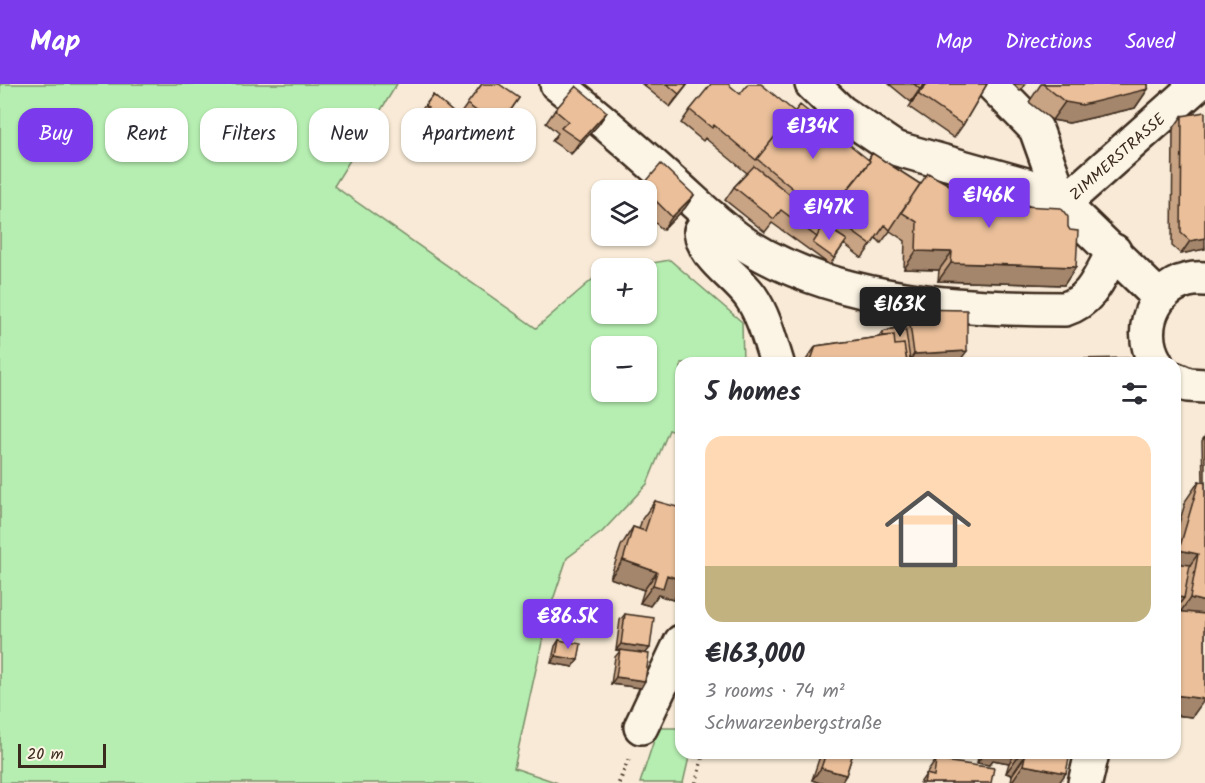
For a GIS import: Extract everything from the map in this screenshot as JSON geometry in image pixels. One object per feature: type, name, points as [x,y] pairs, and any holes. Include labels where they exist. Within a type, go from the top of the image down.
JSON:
[{"type":"street","points":[[557,84],[600,117],[711,217],[747,246],[794,270],[838,285],[923,301],[970,306],[1065,309],[1080,304],[1092,292],[1114,251]]},
{"type":"street","points":[[812,84],[841,112],[894,148],[1026,185],[1063,204],[1160,297]]},
{"type":"street","points":[[992,84],[1036,129],[1063,204]]},
{"type":"street","name":"ZIMMERSTRASSE","points":[[1063,204],[1185,88]]},
{"type":"street","points":[[711,217],[701,231],[703,244],[712,257],[751,297],[761,316],[775,357]]},
{"type":"street","points":[[1156,357],[1149,349],[1147,330],[1150,314],[1160,297],[1181,282],[1205,279]]},
{"type":"street","points":[[641,727],[675,655]]},
{"type":"street","points":[[1085,783],[1091,759]]},
{"type":"path","points":[[696,783],[702,759]]},
{"type":"green space","points":[[0,84],[397,84],[382,108],[309,108],[309,162],[349,162],[334,186],[536,328],[591,281],[591,324],[657,324],[657,262],[670,260],[742,322],[743,357],[675,357],[675,432],[669,430],[647,484],[602,532],[567,558],[548,615],[514,768],[558,783],[0,783]]},
{"type":"green space","points":[[658,728],[675,728],[675,759],[689,759],[683,783],[640,783]]},
{"type":"building","points":[[482,84],[499,84],[519,98],[512,108],[473,108],[467,104]]},
{"type":"building","points":[[667,84],[687,84],[679,94]]},
{"type":"building","points":[[711,84],[728,84],[740,94],[748,84],[761,84],[795,112],[756,160],[714,125],[712,128],[690,110]]},
{"type":"building","points":[[914,84],[925,84],[920,89]]},
{"type":"building","points":[[927,84],[987,84],[963,125],[918,94]]},
{"type":"building","points":[[1043,84],[1148,84],[1148,89],[1082,105],[1065,102]]},
{"type":"building","points":[[576,86],[607,112],[580,141],[561,128],[568,121],[555,110]]},
{"type":"building","points":[[433,95],[448,108],[428,108],[425,106]]},
{"type":"building","points":[[800,105],[870,161],[826,216],[757,159]]},
{"type":"building","points":[[1205,112],[1205,238],[1190,241],[1181,233],[1182,116]]},
{"type":"building","points":[[872,153],[920,184],[890,230],[885,225],[871,245],[828,214],[866,167]]},
{"type":"building","points":[[661,164],[694,195],[672,217],[657,202],[657,180],[647,180]]},
{"type":"building","points":[[754,166],[823,221],[817,237],[781,210],[774,219],[734,187]]},
{"type":"building","points":[[928,173],[983,204],[1061,208],[1068,217],[1070,230],[1078,231],[1076,267],[951,263],[952,252],[916,251],[917,222],[901,212]]},
{"type":"building","points":[[822,224],[847,240],[834,258],[813,243]]},
{"type":"building","points":[[908,309],[967,310],[967,351],[914,354]]},
{"type":"building","points":[[905,325],[910,357],[906,357],[904,344],[895,345],[894,335],[883,336],[883,332]]},
{"type":"building","points":[[894,335],[895,345],[904,344],[906,357],[812,357],[816,346]]},
{"type":"building","points":[[1199,481],[1205,483],[1205,602],[1190,598],[1198,554],[1181,550],[1181,543]]},
{"type":"building","points":[[655,501],[675,506],[675,578],[667,575],[663,588],[653,585],[657,572],[623,560],[633,527],[645,531]]},
{"type":"building","points":[[1181,564],[1190,565],[1184,598],[1181,597]]},
{"type":"building","points":[[1181,612],[1205,614],[1205,699],[1181,696]]},
{"type":"building","points":[[625,614],[654,618],[650,648],[621,644]]},
{"type":"building","points":[[559,640],[581,644],[578,660],[556,656]]},
{"type":"building","points":[[620,650],[649,654],[645,681],[616,677]]},
{"type":"building","points":[[824,759],[851,759],[846,775],[821,768]]},
{"type":"building","points":[[1024,759],[1069,759],[1066,773],[1023,765]]},
{"type":"building","points":[[936,760],[994,768],[991,783],[924,783],[926,774],[934,776]]}]
